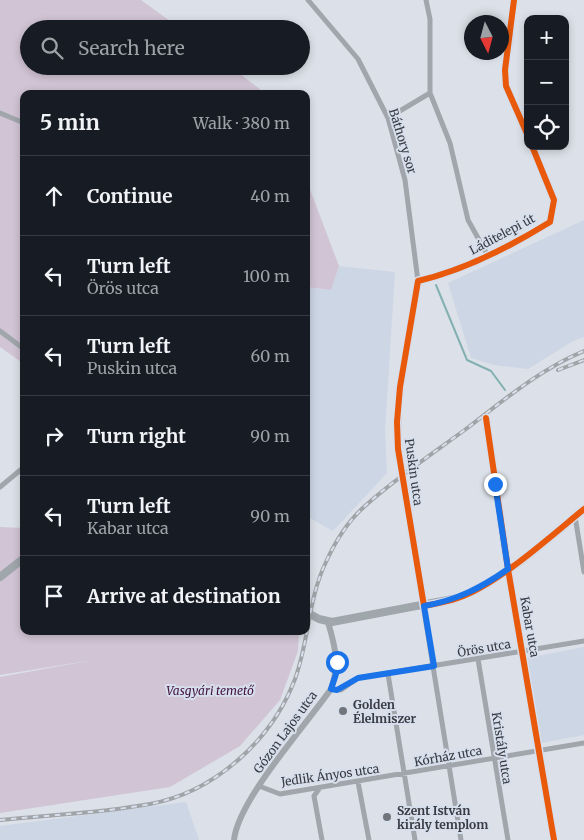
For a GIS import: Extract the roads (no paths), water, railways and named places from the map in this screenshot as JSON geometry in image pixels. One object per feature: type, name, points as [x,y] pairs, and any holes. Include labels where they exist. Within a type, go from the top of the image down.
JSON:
[{"type":"main road","points":[[310,614],[328,622],[442,603],[471,593],[508,569],[584,510]]},
{"type":"main road","points":[[0,577],[20,561]]},
{"type":"street","name":"Báthory sor","points":[[308,0],[358,59],[388,118],[405,180],[418,281]]},
{"type":"street","points":[[426,0],[430,19],[430,93],[450,143],[468,220],[488,256]]},
{"type":"street","points":[[514,0],[505,70],[506,86],[524,127]]},
{"type":"street","points":[[388,118],[430,93]]},
{"type":"street","points":[[0,112],[20,121]]},
{"type":"street","name":"Láditelepi út","points":[[418,281],[446,275],[488,256],[550,222],[554,200],[534,150]]},
{"type":"street","name":"Puskin utca","points":[[418,281],[400,386],[397,422],[398,449],[461,840]]},
{"type":"street","points":[[0,331],[20,346]]},
{"type":"street","name":"Kabar utca","points":[[486,418],[508,569],[554,840]]},
{"type":"street","points":[[0,487],[20,470]]},
{"type":"street","points":[[575,516],[584,572]]},
{"type":"street","name":"Gózon Lajos utca","points":[[234,840],[239,820],[259,786],[331,689],[336,674],[337,662],[335,646],[328,622]]},
{"type":"street","name":"Örös utca","points":[[331,689],[341,690],[358,678],[584,641]]},
{"type":"street","name":"Kristály utca","points":[[478,659],[508,840]]},
{"type":"street","points":[[388,674],[415,840]]},
{"type":"street","name":"Kórház utca","points":[[404,774],[584,743]]},
{"type":"street","name":"Jedlik Ányos utca","points":[[259,786],[280,794],[404,774]]},
{"type":"street","points":[[358,782],[369,840]]},
{"type":"street","points":[[319,789],[314,796],[322,840]]},
{"type":"waterway","points":[[436,285],[467,360],[491,371],[505,390]]},
{"type":"railway","points":[[310,615],[320,576],[326,562],[343,532],[365,506],[414,466],[522,386],[552,367],[584,351]]},
{"type":"railway","points":[[558,370],[584,360]]},
{"type":"railway","points":[[0,820],[132,807],[174,798],[197,788],[238,760],[272,723],[295,679],[306,635]]},
{"type":"place","name":"Golden Élelmiszer","points":[[343,711]]},
{"type":"place","name":"Szent István király templom","points":[[387,817]]},
{"type":"park label","name":"Vasgyári temető","points":[[210,690]]}]
